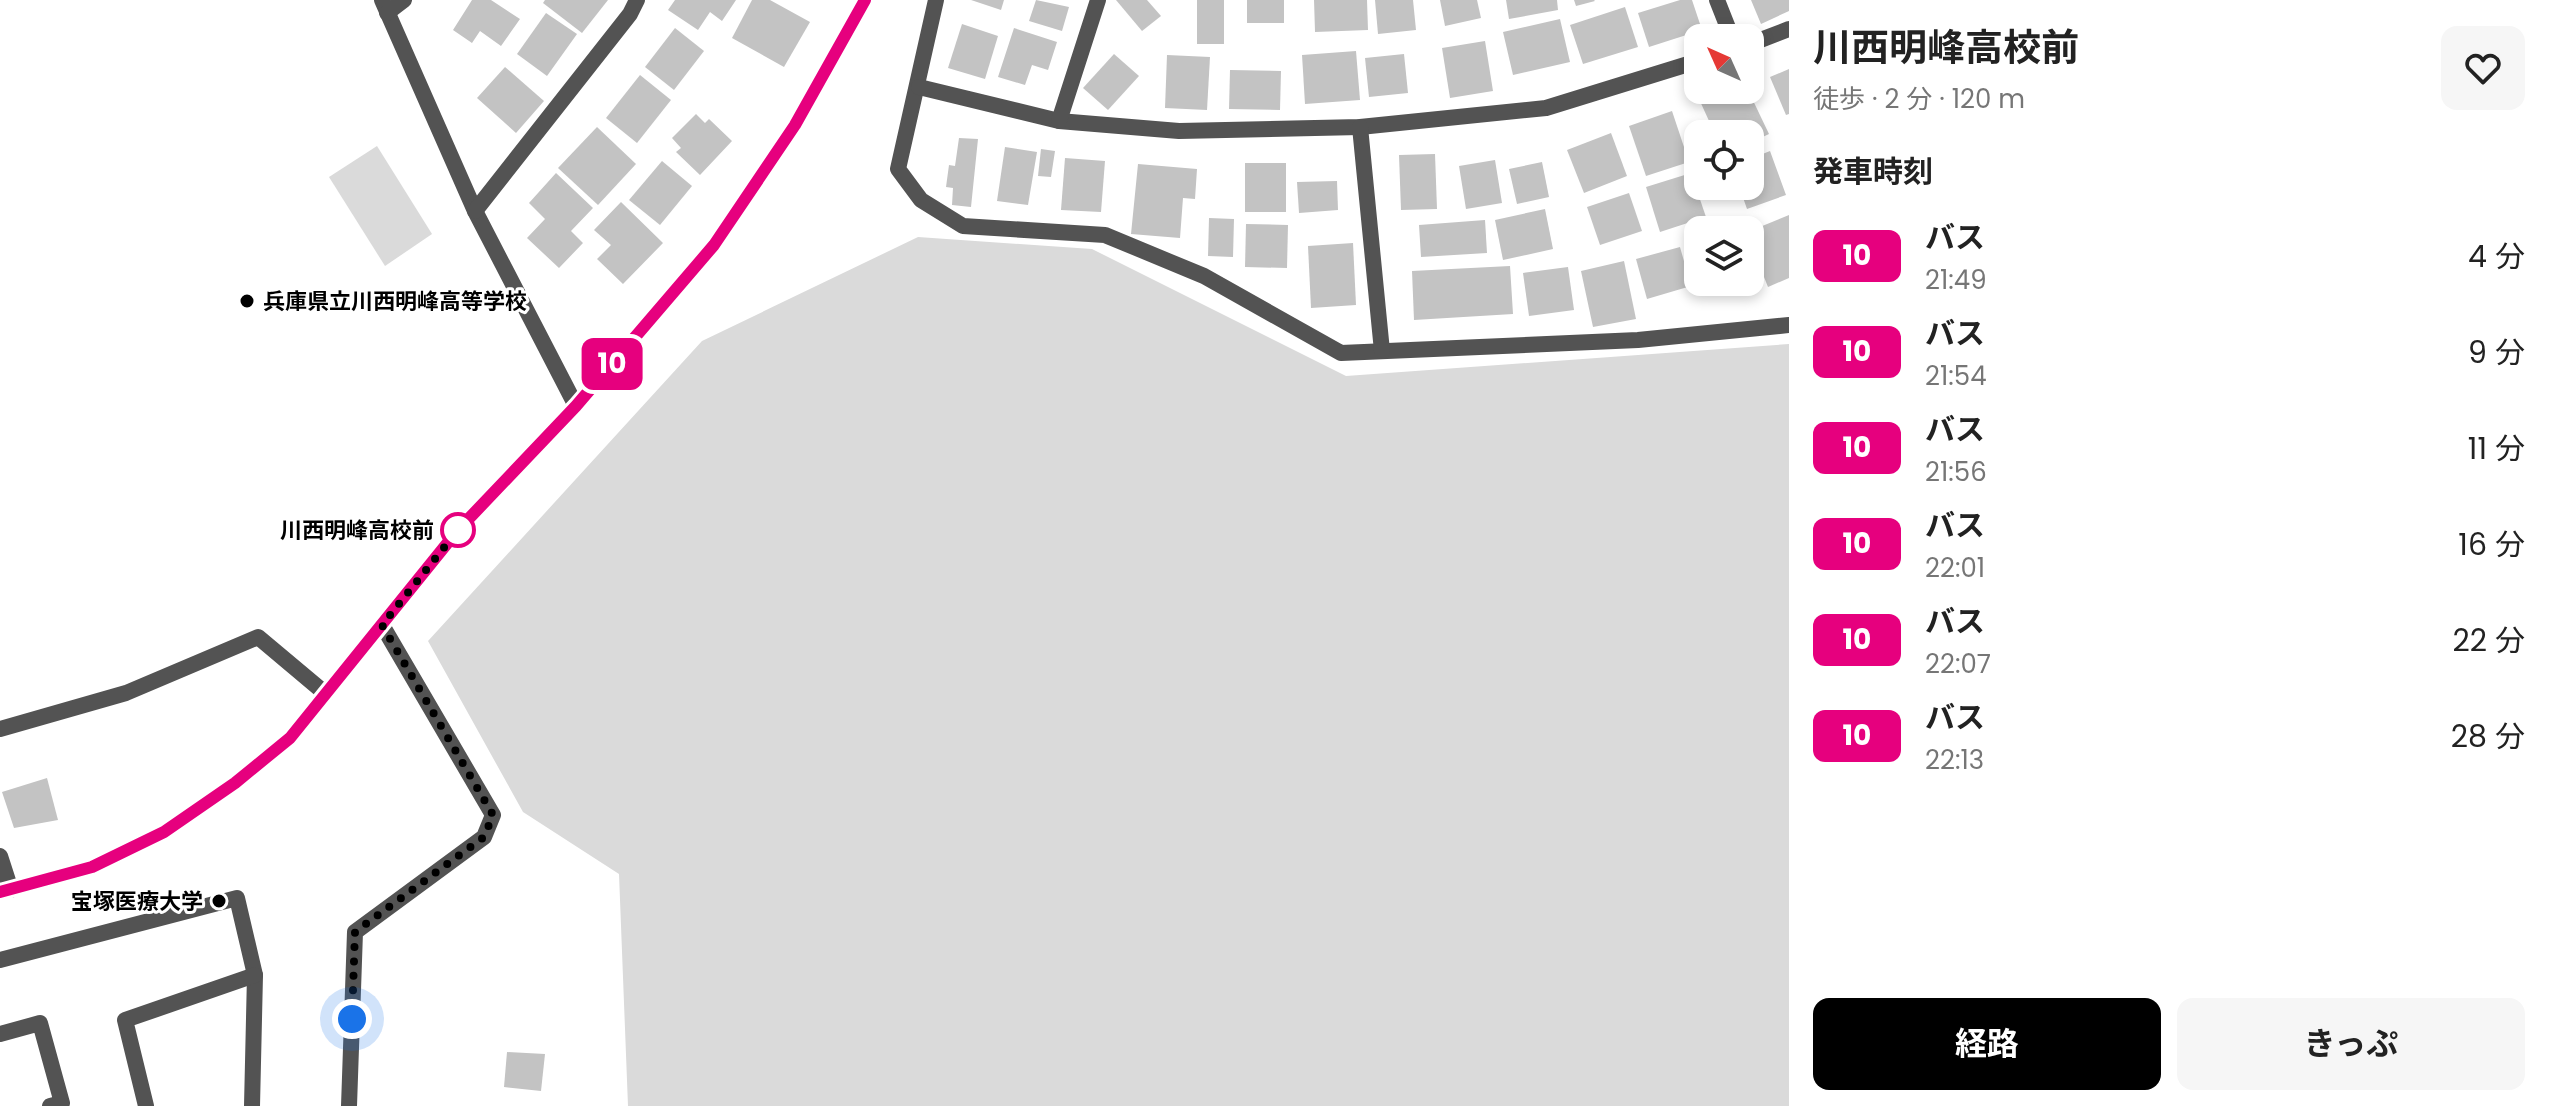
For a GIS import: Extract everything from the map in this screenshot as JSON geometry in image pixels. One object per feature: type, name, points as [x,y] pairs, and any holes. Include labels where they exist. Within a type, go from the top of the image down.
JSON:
[{"type":"street","points":[[404,0],[385,6],[475,211],[576,406]]},
{"type":"street","points":[[475,211],[630,14],[637,0]]},
{"type":"street","points":[[0,856],[6,891],[92,867],[164,832],[235,783],[290,738],[458,530],[576,406],[714,245],[795,125],[865,0]]},
{"type":"street","points":[[936,0],[919,87],[898,169],[921,200],[963,226],[1105,235],[1204,276],[1341,353],[1638,340],[1789,325]]},
{"type":"street","points":[[1059,121],[1098,0]]},
{"type":"street","points":[[1717,0],[1726,24]]},
{"type":"street","points":[[1764,39],[1789,29]]},
{"type":"street","points":[[919,87],[1059,121],[1179,131],[1360,127],[1546,108],[1684,65]]},
{"type":"street","points":[[1360,127],[1382,351]]},
{"type":"street","points":[[349,1106],[355,932],[484,837],[493,815],[382,625]]},
{"type":"street","points":[[0,729],[126,693],[258,637],[326,694]]},
{"type":"street","points":[[0,960],[237,898],[255,975],[252,1106]]},
{"type":"street","points":[[146,1106],[125,1020],[255,975]]},
{"type":"street","points":[[0,1034],[40,1023],[62,1103],[50,1106]]},
{"type":"shaded area","points":[[377,146],[432,234],[385,266],[329,177]]},
{"type":"shaded area","points":[[918,237],[1092,249],[1346,376],[1789,344],[1789,1106],[628,1106],[619,874],[523,812],[428,641],[702,341]]},
{"type":"building","points":[[472,0],[491,0],[520,19],[501,46],[480,31],[472,43],[453,30]]},
{"type":"building","points":[[545,0],[608,0],[582,33],[543,3]]},
{"type":"building","points":[[675,0],[736,0],[722,21],[710,12],[698,30],[668,10]]},
{"type":"building","points":[[752,0],[770,0],[810,22],[784,67],[732,38]]},
{"type":"building","points":[[971,0],[1004,0],[1001,10]]},
{"type":"building","points":[[1036,0],[1069,7],[1062,31],[1029,21]]},
{"type":"building","points":[[1116,0],[1147,0],[1161,16],[1142,31]]},
{"type":"building","points":[[1197,0],[1224,0],[1224,44],[1197,44]]},
{"type":"building","points":[[1247,0],[1284,0],[1284,23],[1247,23]]},
{"type":"building","points":[[1314,0],[1367,0],[1368,30],[1315,32]]},
{"type":"building","points":[[1375,0],[1413,0],[1416,30],[1378,34]]},
{"type":"building","points":[[1440,0],[1477,0],[1481,18],[1445,26]]},
{"type":"building","points":[[1506,0],[1557,0],[1558,10],[1509,19]]},
{"type":"building","points":[[1574,0],[1594,0],[1595,1],[1576,6]]},
{"type":"building","points":[[1680,0],[1692,0],[1700,24],[1684,24],[1684,36],[1649,47],[1638,13]]},
{"type":"building","points":[[1751,0],[1789,0],[1789,11],[1761,24]]},
{"type":"building","points":[[1625,7],[1638,47],[1583,64],[1570,25]]},
{"type":"building","points":[[546,13],[577,34],[547,76],[517,54]]},
{"type":"building","points":[[1560,19],[1570,62],[1513,75],[1503,32]]},
{"type":"building","points":[[962,24],[998,36],[985,79],[948,68]]},
{"type":"building","points":[[675,28],[704,51],[674,90],[645,67]]},
{"type":"building","points":[[1014,28],[1057,42],[1048,70],[1032,65],[1025,85],[998,77]]},
{"type":"building","points":[[1485,41],[1493,91],[1450,98],[1442,48]]},
{"type":"building","points":[[1356,51],[1360,100],[1305,104],[1302,55]]},
{"type":"building","points":[[1114,54],[1139,76],[1108,110],[1083,88]]},
{"type":"building","points":[[1404,54],[1408,93],[1369,97],[1365,58]]},
{"type":"building","points":[[1167,55],[1210,57],[1207,110],[1165,108]]},
{"type":"building","points":[[505,67],[544,101],[516,133],[477,98]]},
{"type":"building","points":[[1789,69],[1789,114],[1786,115],[1770,77]]},
{"type":"building","points":[[1230,70],[1281,71],[1280,110],[1229,109]]},
{"type":"building","points":[[640,75],[671,100],[637,143],[606,118]]},
{"type":"building","points":[[1701,104],[1755,104],[1762,120],[1709,120]]},
{"type":"building","points":[[1672,111],[1684,147],[1684,164],[1646,176],[1629,126]]},
{"type":"building","points":[[696,114],[705,123],[709,119],[732,141],[700,175],[676,152],[681,148],[672,138]]},
{"type":"building","points":[[597,127],[636,164],[598,205],[558,168]]},
{"type":"building","points":[[1611,133],[1627,176],[1584,193],[1567,150]]},
{"type":"building","points":[[959,138],[978,139],[971,207],[952,205],[953,188],[946,187],[949,165],[955,166]]},
{"type":"building","points":[[1005,147],[1037,152],[1028,205],[997,201]]},
{"type":"building","points":[[1041,149],[1055,151],[1051,177],[1038,176]]},
{"type":"building","points":[[1770,151],[1786,195],[1747,209],[1744,200],[1764,200],[1764,153]]},
{"type":"building","points":[[1435,154],[1437,209],[1401,210],[1399,155]]},
{"type":"building","points":[[1065,158],[1105,161],[1101,212],[1061,210]]},
{"type":"building","points":[[1495,160],[1502,203],[1466,209],[1459,166]]},
{"type":"building","points":[[662,161],[692,186],[660,225],[629,200]]},
{"type":"building","points":[[1542,162],[1549,197],[1517,204],[1509,169]]},
{"type":"building","points":[[1245,163],[1286,163],[1286,212],[1245,212]]},
{"type":"building","points":[[1138,164],[1197,169],[1195,199],[1183,198],[1180,238],[1131,234]]},
{"type":"building","points":[[556,173],[593,208],[571,231],[583,243],[559,268],[527,238],[545,219],[529,203]]},
{"type":"building","points":[[1684,175],[1684,200],[1700,200],[1706,216],[1684,216],[1684,224],[1660,232],[1646,187]]},
{"type":"building","points":[[1337,181],[1338,210],[1299,213],[1297,182]]},
{"type":"building","points":[[1629,193],[1642,231],[1600,245],[1587,207]]},
{"type":"building","points":[[621,202],[663,243],[623,284],[597,259],[611,245],[594,230]]},
{"type":"building","points":[[1545,209],[1553,249],[1503,260],[1495,220]]},
{"type":"building","points":[[1789,215],[1789,278],[1768,287],[1764,277],[1764,225]]},
{"type":"building","points":[[1209,218],[1234,219],[1233,257],[1208,256]]},
{"type":"building","points":[[1485,220],[1487,253],[1421,257],[1419,225]]},
{"type":"building","points":[[1246,224],[1288,225],[1287,268],[1245,267]]},
{"type":"building","points":[[1353,243],[1356,305],[1311,308],[1308,246]]},
{"type":"building","points":[[1680,247],[1684,261],[1684,288],[1647,299],[1636,259]]},
{"type":"building","points":[[1624,261],[1636,319],[1593,327],[1581,271]]},
{"type":"building","points":[[1510,266],[1513,314],[1414,320],[1412,271]]},
{"type":"building","points":[[1568,267],[1574,310],[1529,316],[1523,273]]},
{"type":"building","points":[[47,778],[58,820],[14,828],[2,792]]},
{"type":"building","points":[[507,1052],[545,1054],[541,1091],[504,1087]]},
{"type":"bus line","name":"10","points":[[0,892],[92,867],[164,832],[235,783],[290,738],[458,530],[576,406],[714,245],[795,125],[865,0]]},
{"type":"place","name":"兵庫県立川西明峰高等学校","points":[[247,301]]},
{"type":"place","name":"川西明峰高校前","points":[[458,530]]},
{"type":"place","name":"宝塚医療大学","points":[[219,901]]},
{"type":"route","points":[[352,1019],[355,932],[484,837],[493,815],[382,625],[458,530]]}]
